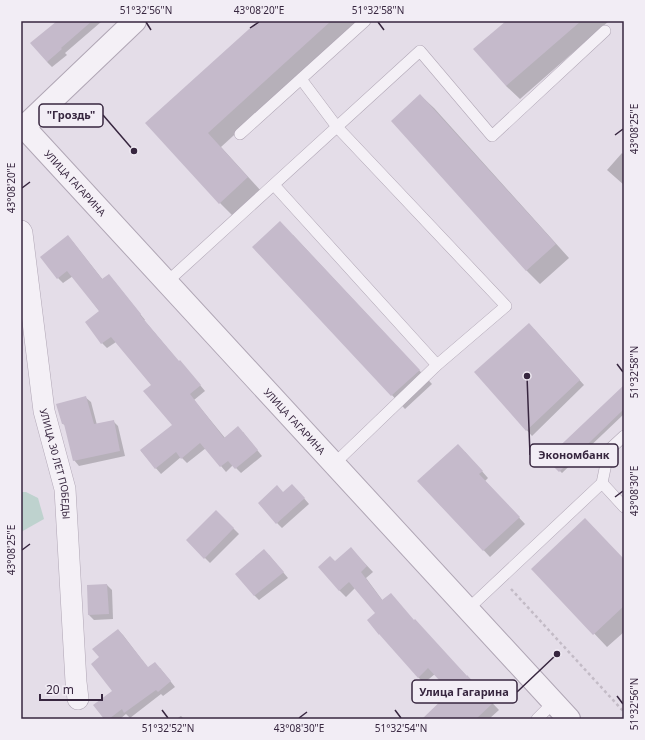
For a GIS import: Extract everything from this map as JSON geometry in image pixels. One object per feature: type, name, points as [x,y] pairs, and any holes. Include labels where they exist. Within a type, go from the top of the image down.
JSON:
[{"type":"street","points":[[22,126],[135,21]]},
{"type":"street","name":"УЛИЦА ГАГАРИНА","points":[[22,126],[569,719]]},
{"type":"street","name":"УЛИЦА 30 ЛЕТ ПОБЕДЫ","points":[[21,231],[44,411],[65,489],[78,699]]},
{"type":"lane","points":[[240,134],[365,21]]},
{"type":"lane","points":[[167,282],[420,51],[492,136],[605,32]]},
{"type":"lane","points":[[301,79],[337,127],[506,306],[437,365],[334,464]]},
{"type":"lane","points":[[274,185],[437,365]]},
{"type":"lane","points":[[468,609],[602,483],[608,454],[611,448],[624,436]]},
{"type":"lane","points":[[602,483],[624,507]]},
{"type":"lane","points":[[537,719],[554,702]]},
{"type":"path","points":[[501,578],[624,712]]},
{"type":"shaded area","points":[[21,492],[26,492],[38,498],[44,519],[21,532]]},
{"type":"building","points":[[57,21],[92,21],[47,62],[30,43]]},
{"type":"building","points":[[258,21],[331,21],[208,133],[248,177],[219,204],[145,123]]},
{"type":"building","points":[[506,21],[581,21],[506,86],[473,49]]},
{"type":"building","points":[[420,94],[556,244],[526,271],[391,121]]},
{"type":"building","points":[[280,221],[420,370],[391,396],[252,247]]},
{"type":"building","points":[[68,235],[102,279],[109,274],[141,314],[140,315],[201,385],[190,394],[224,438],[238,426],[258,450],[235,469],[228,461],[220,467],[200,443],[181,459],[176,452],[155,469],[140,450],[172,425],[143,391],[151,385],[111,337],[101,344],[85,322],[99,311],[67,271],[57,279],[40,257]]},
{"type":"building","points":[[529,323],[580,380],[526,431],[474,372]]},
{"type":"building","points":[[624,385],[624,409],[559,472],[546,459]]},
{"type":"building","points":[[86,396],[94,424],[114,420],[120,451],[73,461],[64,424],[62,424],[56,404]]},
{"type":"building","points":[[458,444],[483,471],[479,474],[520,517],[483,551],[417,481]]},
{"type":"building","points":[[292,484],[305,498],[276,524],[258,503],[277,485],[283,492]]},
{"type":"building","points":[[216,510],[234,528],[204,559],[186,540]]},
{"type":"building","points":[[585,518],[624,559],[624,606],[593,635],[531,569]]},
{"type":"building","points":[[351,547],[367,566],[361,572],[382,600],[391,593],[414,620],[415,619],[493,703],[476,719],[422,719],[450,692],[428,668],[418,678],[367,620],[375,613],[349,582],[339,591],[318,567],[330,556],[335,561]]},
{"type":"building","points":[[264,549],[284,572],[254,596],[235,574]]},
{"type":"building","points":[[107,584],[109,614],[88,615],[87,585]]},
{"type":"building","points":[[118,629],[148,667],[155,662],[171,681],[158,692],[156,690],[124,713],[122,709],[109,719],[104,719],[93,705],[112,691],[91,664],[99,657],[92,649]]},
{"type":"place","name":"\"Гроздь\"","points":[[134,151]]},
{"type":"place","name":"Экономбанк","points":[[527,376]]},
{"type":"place","name":"Улица Гагарина","points":[[557,654]]}]
